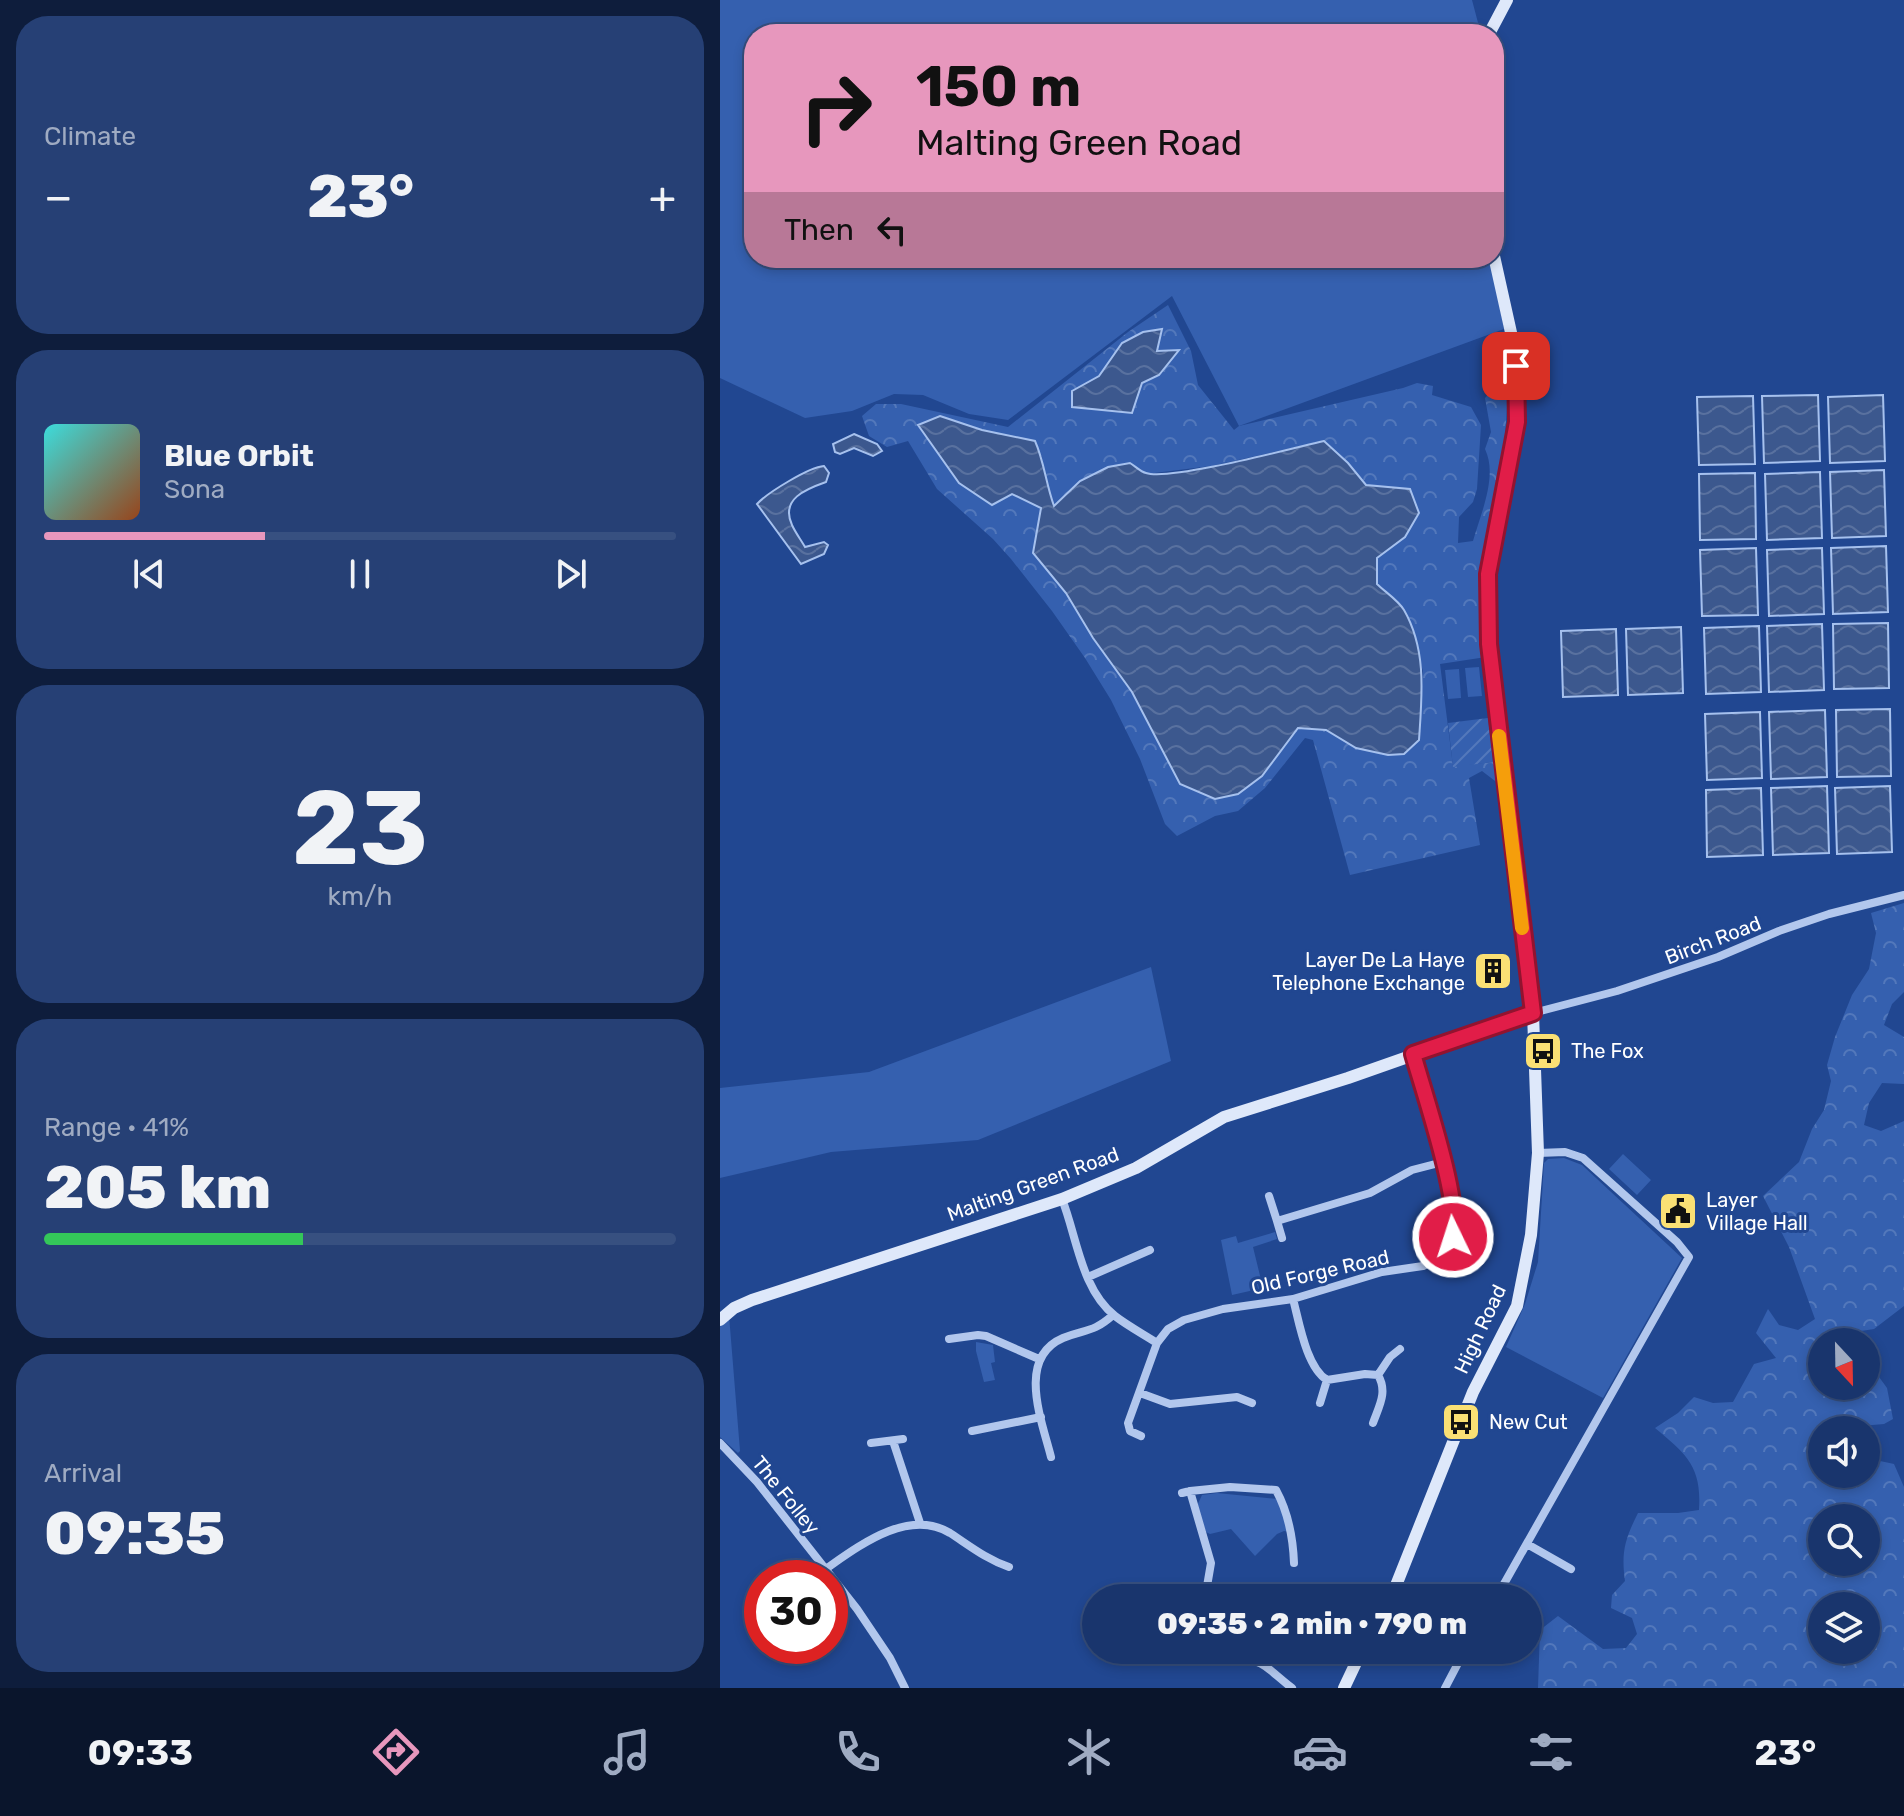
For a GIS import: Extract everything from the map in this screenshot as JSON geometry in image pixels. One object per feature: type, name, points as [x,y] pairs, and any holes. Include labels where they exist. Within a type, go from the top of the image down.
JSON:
[{"type":"main road","points":[[1494,24],[1507,0]]},
{"type":"main road","name":"High Road","points":[[1397,1584],[1473,1392],[1517,1306],[1528,1261],[1538,1153],[1533,1013],[1489,644],[1488,574],[1517,422],[1514,346],[1497,268]]},
{"type":"main road","name":"Malting Green Road","points":[[737,1307],[1062,1199],[1136,1168],[1224,1117],[1348,1078],[1533,1013]]},
{"type":"main road","points":[[720,1320],[737,1307]]},
{"type":"main road","points":[[1344,1688],[1355,1664]]},
{"type":"street","name":"Birch Road","points":[[1533,1013],[1617,991],[1718,957],[1829,914],[1904,895]]},
{"type":"street","name":"Old Forge Road","points":[[1157,1343],[1168,1329],[1184,1320],[1223,1309],[1293,1299],[1382,1272],[1423,1266],[1447,1250],[1456,1224],[1443,1162],[1413,1054]]},
{"type":"street","points":[[1504,1584],[1689,1257],[1677,1242],[1583,1158],[1565,1152],[1538,1153]]},
{"type":"street","points":[[1277,1221],[1370,1193],[1412,1170],[1443,1162]]},
{"type":"street","points":[[1269,1196],[1282,1238]]},
{"type":"street","points":[[1062,1199],[1097,1296],[1113,1315],[1157,1343],[1128,1423],[1130,1431],[1141,1436]]},
{"type":"street","points":[[1088,1277],[1150,1250]]},
{"type":"street","points":[[1293,1299],[1300,1340],[1317,1372],[1327,1380],[1378,1375]]},
{"type":"street","name":"Malting Green Road","points":[[720,1307],[737,1307]]},
{"type":"street","points":[[1051,1457],[1035,1374],[1039,1359],[1052,1344],[1095,1330],[1113,1315]]},
{"type":"street","points":[[949,1339],[986,1336],[1039,1359]]},
{"type":"street","points":[[1378,1375],[1390,1357],[1400,1349]]},
{"type":"street","points":[[1373,1423],[1384,1393],[1378,1375]]},
{"type":"street","points":[[1320,1403],[1327,1380]]},
{"type":"street","points":[[1140,1393],[1170,1404],[1237,1397],[1252,1403]]},
{"type":"street","points":[[972,1431],[1041,1417]]},
{"type":"street","points":[[871,1443],[903,1439]]},
{"type":"street","points":[[893,1441],[920,1523]]},
{"type":"street","name":"The Folley","points":[[720,1443],[757,1482],[820,1560]]},
{"type":"street","points":[[1207,1584],[1211,1563],[1186,1492],[1230,1487],[1275,1487],[1286,1511],[1294,1563]]},
{"type":"street","points":[[838,1560],[858,1546],[897,1529],[924,1522],[948,1532],[978,1554],[1009,1567]]},
{"type":"street","points":[[1527,1544],[1571,1569]]},
{"type":"street","name":"The Folley","points":[[848,1597],[871,1628],[905,1688]]},
{"type":"street","points":[[1263,1664],[1292,1688]]},
{"type":"street","points":[[1445,1688],[1458,1664]]},
{"type":"green space","points":[[720,0],[1472,0],[1478,24],[744,24],[744,268],[1492,268],[1504,329],[1239,426],[1172,296],[1008,420],[969,414],[923,395],[894,394],[852,411],[805,418],[720,378]]},
{"type":"green space","points":[[1168,305],[1191,351],[1198,385],[1234,430],[1239,426],[1417,383],[1433,386],[1432,395],[1471,407],[1481,425],[1477,489],[1473,502],[1459,517],[1458,543],[1473,541],[1487,495],[1490,471],[1485,449],[1491,432],[1485,398],[1497,385],[1508,394],[1504,450],[1483,564],[1486,657],[1440,664],[1453,766],[1493,762],[1499,772],[1499,784],[1482,771],[1469,778],[1480,845],[1350,875],[1313,740],[1305,738],[1265,788],[1238,811],[1215,816],[1177,836],[1165,824],[1140,759],[1111,700],[1052,611],[993,539],[937,489],[908,441],[887,447],[869,436],[862,416],[876,404],[901,404],[1008,427],[1128,332]],"holes":[[[1122,343],[1157,351],[1177,350],[1159,375],[1141,383],[1137,401],[1072,391],[1099,376]],[[940,416],[1042,456],[1043,473],[1054,506],[1061,500],[1146,474],[1211,466],[1323,441],[1348,463],[1366,485],[1410,489],[1405,537],[1377,558],[1377,584],[1403,608],[1423,671],[1419,740],[1356,748],[1326,730],[1297,728],[1284,744],[1181,784],[1132,692],[1093,638],[1066,593],[1033,553],[1042,508],[1012,494],[959,483],[918,425]]]},
{"type":"green space","points":[[1479,667],[1482,696],[1468,697],[1465,668]]},
{"type":"green space","points":[[1459,669],[1461,698],[1448,699],[1445,670]]},
{"type":"green space","points":[[1488,718],[1493,762],[1453,767],[1448,723]]},
{"type":"green space","points":[[1904,903],[1904,992],[1892,1004],[1884,1025],[1904,1037],[1904,1084],[1882,1083],[1869,1103],[1864,1125],[1881,1131],[1904,1121],[1904,1306],[1875,1328],[1808,1328],[1808,1400],[1880,1400],[1880,1378],[1887,1388],[1893,1419],[1880,1424],[1880,1416],[1808,1416],[1808,1488],[1880,1488],[1880,1461],[1894,1464],[1904,1487],[1904,1688],[1538,1688],[1542,1628],[1558,1616],[1603,1649],[1626,1648],[1637,1634],[1632,1618],[1611,1608],[1612,1595],[1625,1581],[1625,1546],[1638,1513],[1699,1510],[1698,1482],[1690,1462],[1655,1428],[1678,1413],[1694,1397],[1713,1403],[1733,1402],[1754,1364],[1776,1358],[1756,1333],[1768,1309],[1779,1325],[1798,1330],[1815,1319],[1789,1247],[1763,1196],[1799,1162],[1812,1129],[1824,1110],[1831,1081],[1827,1065],[1835,1037],[1852,995],[1869,969],[1876,933],[1871,913]]},
{"type":"green space","points":[[1151,967],[1171,1061],[978,1140],[831,1152],[720,1178],[720,1088],[869,1072]]},
{"type":"green space","points":[[1623,1154],[1651,1180],[1637,1195],[1609,1169]]},
{"type":"green space","points":[[1564,1158],[1582,1165],[1682,1258],[1603,1398],[1506,1347],[1525,1304],[1538,1262],[1544,1163],[1548,1159]]},
{"type":"green space","points":[[1275,1232],[1277,1239],[1253,1247],[1263,1288],[1232,1295],[1221,1240],[1236,1236],[1238,1243]]},
{"type":"green space","points":[[729,1315],[738,1453],[720,1437],[720,1324]]},
{"type":"green space","points":[[976,1342],[993,1345],[995,1362],[991,1363],[995,1380],[984,1382]]},
{"type":"green space","points":[[1217,1493],[1278,1499],[1289,1532],[1277,1534],[1255,1556],[1231,1529],[1210,1534],[1206,1532],[1197,1506],[1202,1495]]},
{"type":"water","points":[[1162,329],[1157,351],[1179,350],[1159,375],[1142,383],[1132,413],[1072,407],[1072,391],[1099,376],[1122,343],[1143,332]]},
{"type":"water","points":[[1818,395],[1820,461],[1764,463],[1762,396]]},
{"type":"water","points":[[1883,395],[1885,461],[1830,463],[1828,397]]},
{"type":"water","points":[[1753,396],[1755,464],[1699,465],[1697,397]]},
{"type":"water","points":[[940,416],[982,430],[1035,441],[1054,506],[1080,481],[1108,467],[1130,463],[1146,473],[1180,472],[1324,441],[1366,485],[1410,489],[1419,513],[1405,537],[1377,558],[1377,584],[1404,610],[1416,641],[1421,673],[1419,740],[1404,754],[1388,755],[1356,748],[1326,730],[1298,728],[1262,776],[1238,794],[1215,799],[1180,784],[1132,692],[1093,638],[1066,593],[1033,553],[1041,508],[1012,494],[992,505],[959,483],[918,425]]},
{"type":"water","points":[[854,434],[877,444],[882,451],[873,456],[854,448],[840,454],[835,452],[833,444]]},
{"type":"water","points":[[824,466],[829,473],[826,482],[797,496],[789,508],[792,525],[805,547],[824,542],[828,545],[824,554],[801,564],[757,504],[789,481]]},
{"type":"water","points":[[1884,470],[1886,536],[1832,538],[1830,472]]},
{"type":"water","points":[[1820,472],[1822,538],[1767,540],[1765,474]]},
{"type":"water","points":[[1755,473],[1756,539],[1700,540],[1699,474]]},
{"type":"water","points":[[1886,546],[1888,612],[1833,614],[1831,548]]},
{"type":"water","points":[[1756,548],[1758,615],[1702,616],[1700,550]]},
{"type":"water","points":[[1822,548],[1824,614],[1769,616],[1767,550]]},
{"type":"water","points":[[1888,623],[1889,688],[1834,689],[1833,624]]},
{"type":"water","points":[[1822,624],[1824,690],[1769,692],[1767,626]]},
{"type":"water","points":[[1759,626],[1761,692],[1706,694],[1704,628]]},
{"type":"water","points":[[1681,627],[1683,693],[1628,695],[1626,629]]},
{"type":"water","points":[[1616,629],[1618,695],[1563,697],[1561,631]]},
{"type":"water","points":[[1890,709],[1891,776],[1837,777],[1836,710]]},
{"type":"water","points":[[1825,710],[1827,777],[1771,779],[1769,712]]},
{"type":"water","points":[[1760,712],[1762,778],[1707,780],[1705,714]]},
{"type":"water","points":[[1827,786],[1829,853],[1773,855],[1771,788]]},
{"type":"water","points":[[1890,786],[1892,852],[1837,854],[1835,788]]},
{"type":"water","points":[[1761,788],[1763,855],[1707,857],[1706,790]]},
{"type":"slow traffic","points":[[1499,736],[1522,928]]},
{"type":"place","name":"Layer De La Haye Telephone Exchange","points":[[1493,971]]},
{"type":"place","name":"The Fox","points":[[1543,1051]]},
{"type":"place","name":"Layer Village Hall","points":[[1678,1211]]},
{"type":"place","name":"New Cut","points":[[1461,1422]]},
{"type":"route","points":[[1453,1237],[1456,1224],[1443,1162],[1413,1054],[1533,1013],[1489,644],[1488,574],[1517,422],[1516,366]]}]
